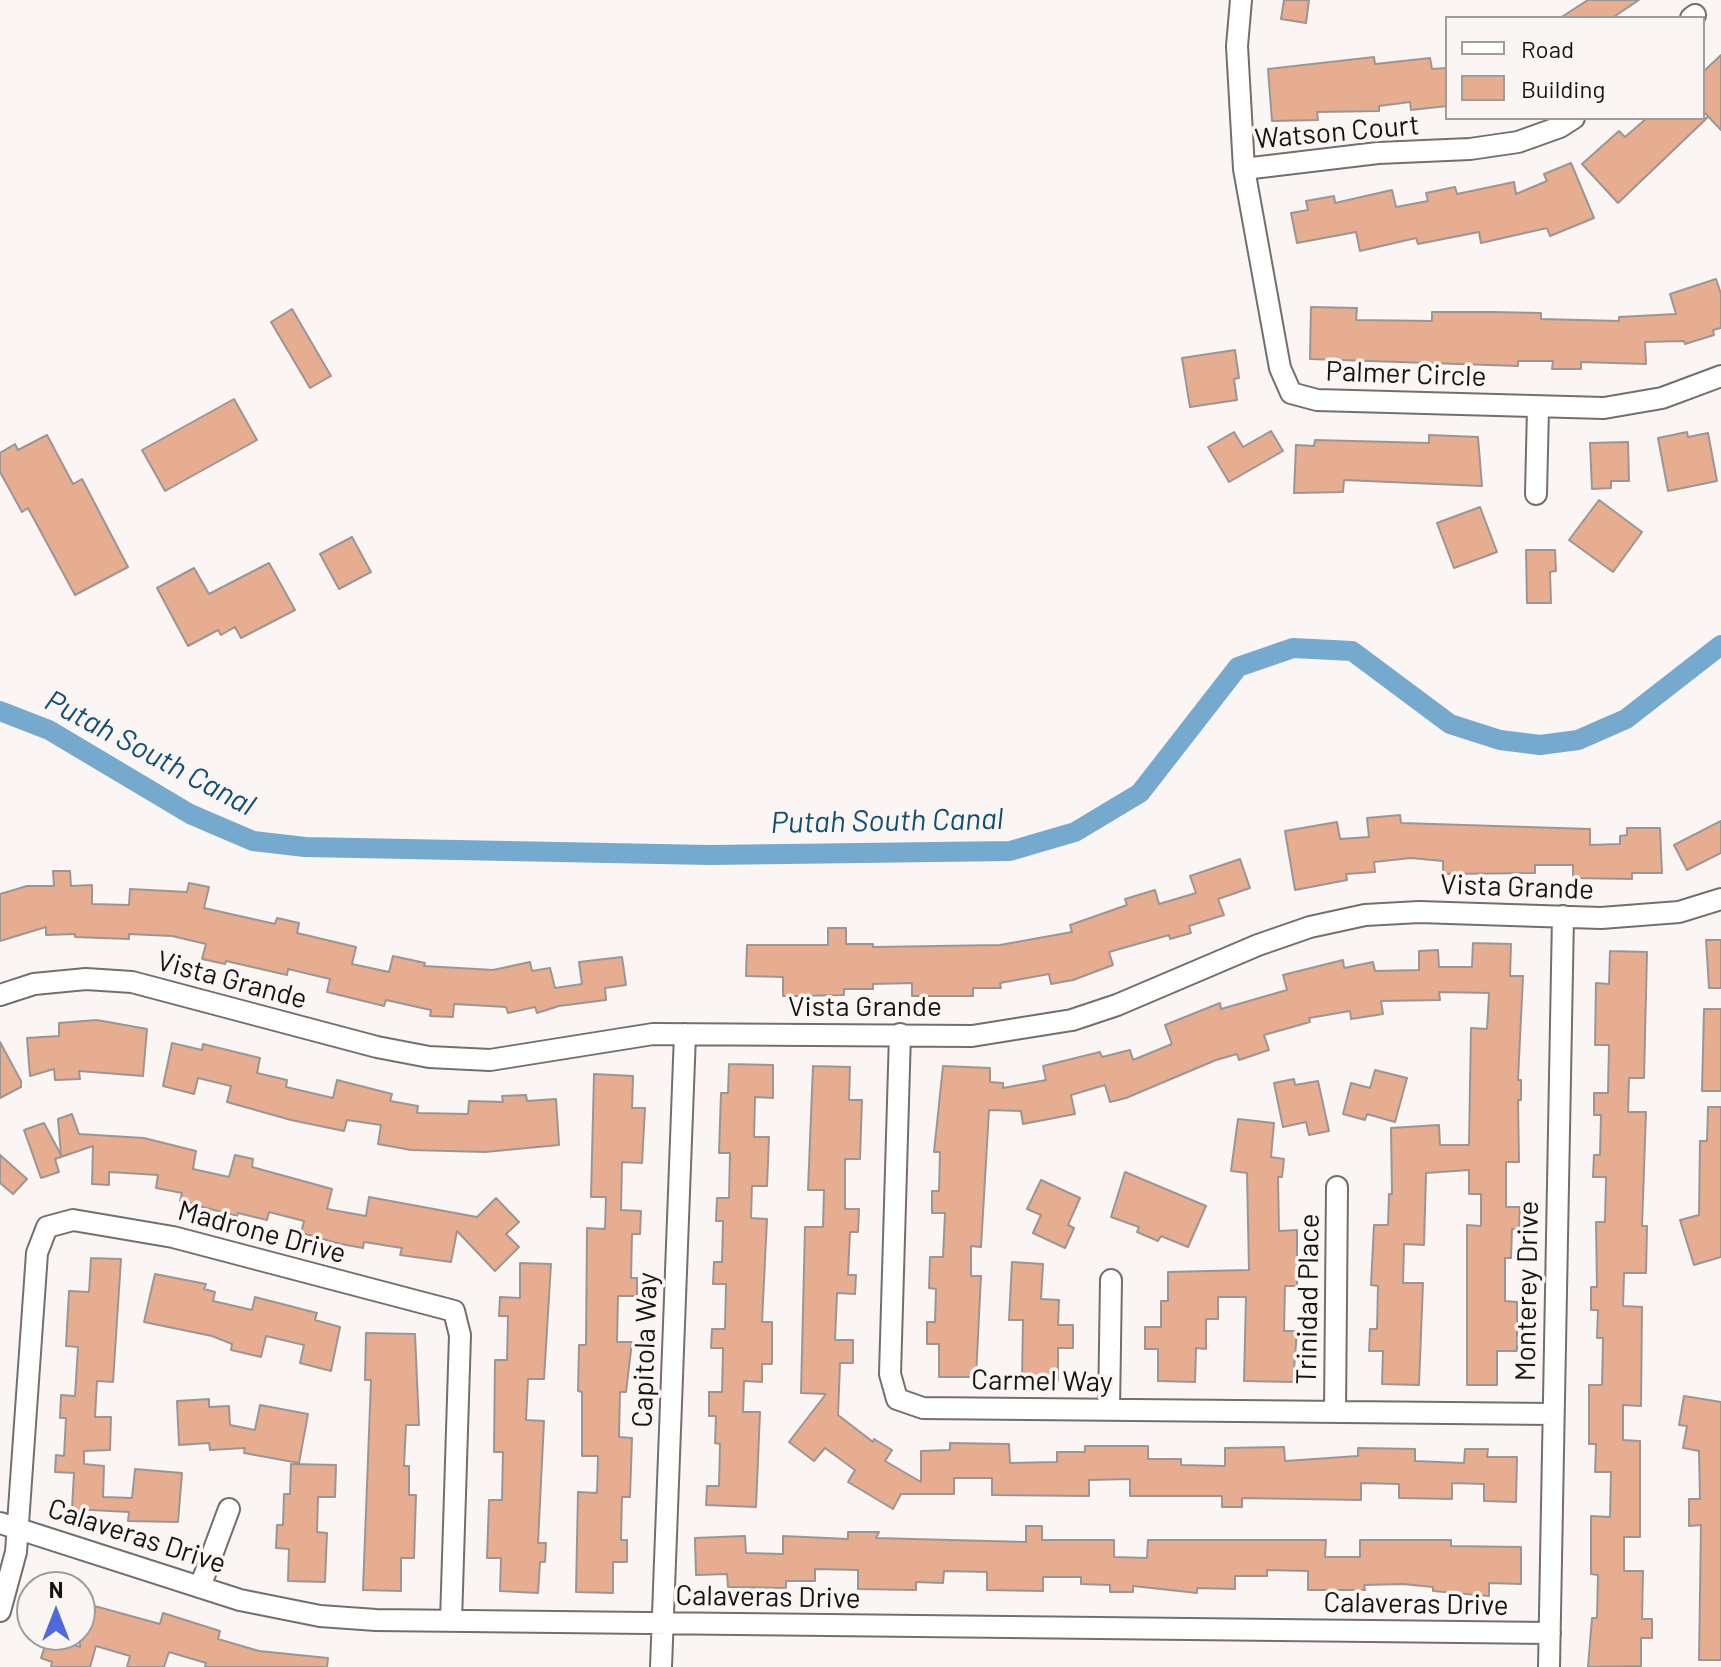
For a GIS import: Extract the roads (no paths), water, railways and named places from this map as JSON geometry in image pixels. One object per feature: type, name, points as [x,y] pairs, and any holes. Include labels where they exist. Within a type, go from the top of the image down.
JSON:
[{"type":"street","name":"Palmer Circle","points":[[1241,0],[1237,46],[1244,169],[1280,368],[1291,393],[1317,400],[1604,408],[1662,398],[1721,376]]},
{"type":"street","name":"Watson Court","points":[[1244,169],[1518,142],[1571,120]]},
{"type":"street","points":[[1536,494],[1538,408]]},
{"type":"street","name":"Vista Grande","points":[[0,995],[47,982],[86,979],[132,982],[377,1047],[444,1058],[490,1060],[626,1037],[685,1034],[972,1036],[1015,1032],[1072,1020],[1310,927],[1365,915],[1419,912],[1601,918],[1679,912],[1721,899]]},
{"type":"street","name":"Monterey Drive","points":[[1549,1667],[1563,916]]},
{"type":"street","name":"Capitola Way","points":[[661,1667],[685,1034]]},
{"type":"street","name":"Carmel Way","points":[[900,1034],[890,1374],[897,1399],[923,1408],[1553,1414]]},
{"type":"street","name":"Trinidad Place","points":[[1335,1411],[1337,1187]]},
{"type":"street","name":"Madrone Drive","points":[[8,1525],[37,1253],[47,1227],[73,1220],[173,1237],[454,1311],[460,1335],[451,1621]]},
{"type":"street","points":[[1109,1409],[1111,1280]]},
{"type":"street","points":[[200,1587],[229,1509]]},
{"type":"street","points":[[0,1611],[16,1552],[8,1525]]},
{"type":"street","name":"Calaveras Drive","points":[[8,1525],[240,1600],[320,1616],[664,1624],[1550,1633]]},
{"type":"waterway","name":"Putah South Canal","points":[[0,711],[49,730],[190,814],[253,841],[305,847],[710,855],[1010,851],[1075,832],[1140,793],[1238,667],[1293,648],[1352,651],[1450,724],[1500,740],[1540,745],[1578,740],[1626,719],[1721,645]]}]
